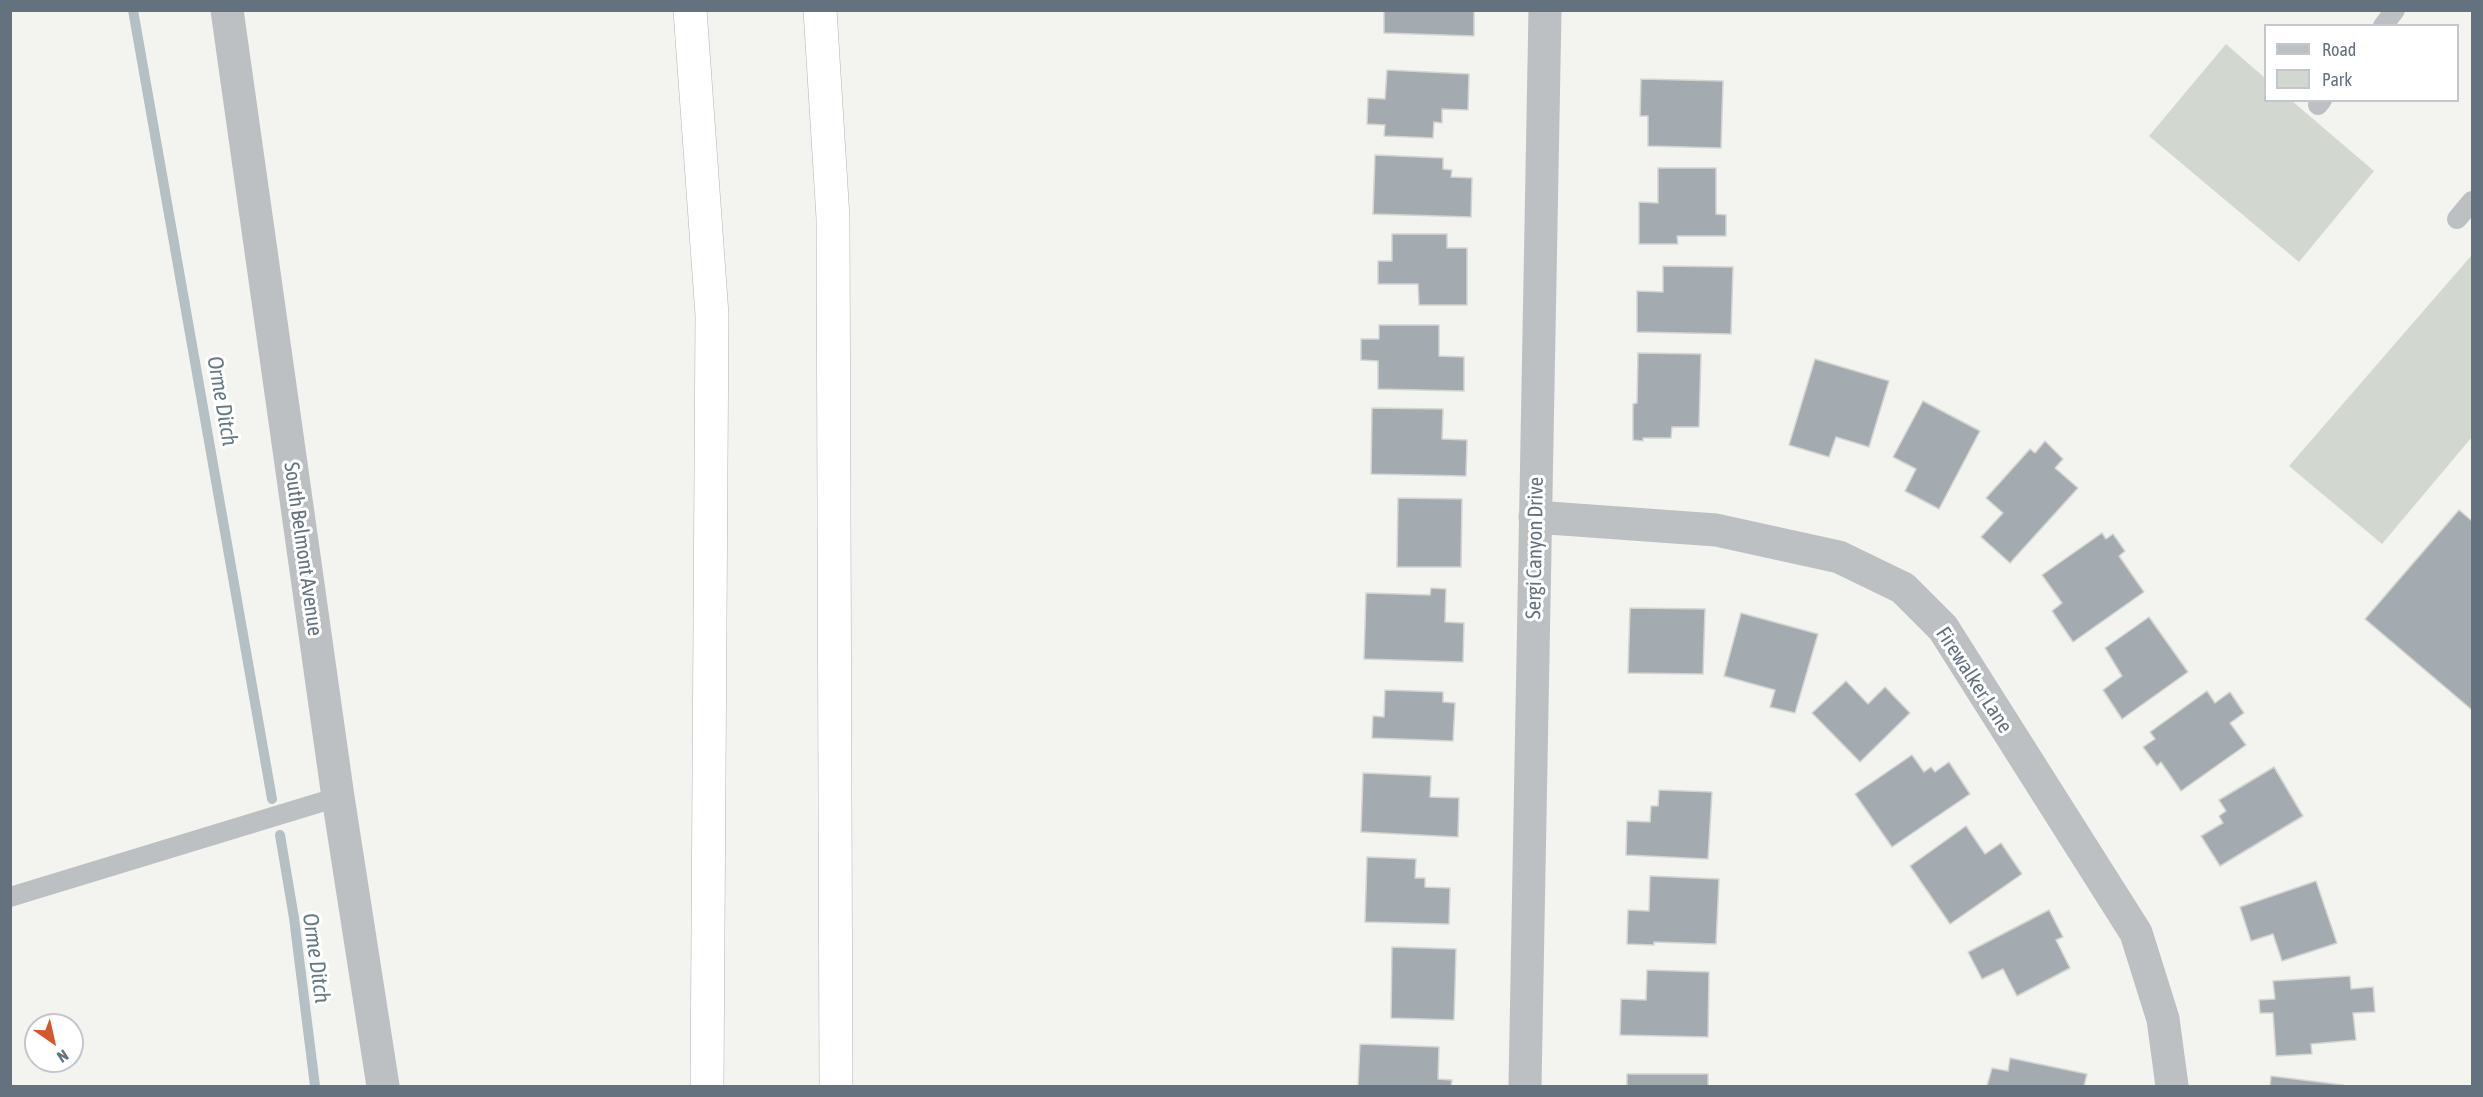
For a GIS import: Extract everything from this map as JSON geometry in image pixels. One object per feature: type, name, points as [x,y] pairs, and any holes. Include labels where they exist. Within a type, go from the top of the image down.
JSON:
[{"type":"highway","points":[[690,10],[711,315],[707,1086]]},
{"type":"highway","points":[[820,10],[833,218],[836,1086]]},
{"type":"street","name":"South Belmont Avenue","points":[[227,10],[338,797],[383,1086]]},
{"type":"street","name":"Sergi Canyon Drive","points":[[1525,1086],[1545,10]]},
{"type":"street","name":"Firewalker Lane","points":[[1535,517],[1716,530],[1839,557],[1903,588],[1943,628],[2136,933],[2163,1019],[2172,1086]]},
{"type":"lane","points":[[2384,24],[2395,10]]},
{"type":"lane","points":[[2457,219],[2472,201]]},
{"type":"lane","points":[[10,897],[338,797]]},
{"type":"green space","points":[[2226,44],[2264,77],[2264,102],[2293,102],[2374,171],[2299,262],[2149,136]]},
{"type":"green space","points":[[2471,256],[2472,437],[2382,544],[2289,466]]},
{"type":"building","points":[[1384,10],[1474,10],[1474,36],[1384,33]]},
{"type":"building","points":[[1387,70],[1469,74],[1468,110],[1442,109],[1442,123],[1434,122],[1433,138],[1384,136],[1385,125],[1367,124],[1368,98],[1385,99]]},
{"type":"building","points":[[1641,79],[1723,81],[1721,148],[1648,146],[1648,116],[1640,116]]},
{"type":"building","points":[[1375,155],[1443,158],[1443,169],[1452,170],[1451,177],[1472,178],[1471,217],[1373,214]]},
{"type":"building","points":[[1658,168],[1716,168],[1716,214],[1726,215],[1726,236],[1677,236],[1678,244],[1639,244],[1639,202],[1658,203]]},
{"type":"building","points":[[1392,234],[1447,234],[1447,248],[1467,248],[1467,305],[1419,305],[1418,284],[1378,284],[1378,261],[1392,261]]},
{"type":"building","points":[[1663,266],[1733,267],[1731,334],[1637,332],[1637,291],[1663,292]]},
{"type":"building","points":[[1379,325],[1439,325],[1439,356],[1464,357],[1464,391],[1378,389],[1378,361],[1361,360],[1361,339],[1379,339]]},
{"type":"building","points":[[1638,353],[1701,354],[1699,427],[1672,427],[1671,438],[1633,440],[1633,404],[1637,403]]},
{"type":"building","points":[[1815,359],[1889,381],[1869,447],[1836,437],[1829,457],[1789,445]]},
{"type":"building","points":[[1923,401],[1980,431],[1939,509],[1905,491],[1916,469],[1893,457]]},
{"type":"building","points":[[1372,408],[1443,409],[1442,439],[1467,440],[1466,476],[1371,474]]},
{"type":"building","points":[[2045,441],[2063,459],[2055,468],[2078,488],[2010,563],[1981,537],[2003,513],[1986,498],[2030,449],[2035,453]]},
{"type":"building","points":[[1398,498],[1462,499],[1461,567],[1397,567]]},
{"type":"building","points":[[2459,510],[2472,521],[2472,710],[2365,619]]},
{"type":"building","points":[[2102,533],[2106,539],[2113,534],[2125,551],[2119,556],[2144,592],[2073,642],[2052,611],[2062,603],[2042,575]]},
{"type":"building","points":[[1431,588],[1446,589],[1445,622],[1464,623],[1463,662],[1364,659],[1366,593],[1430,595]]},
{"type":"building","points":[[1630,608],[1705,609],[1703,674],[1628,673]]},
{"type":"building","points":[[1741,613],[1818,634],[1795,713],[1770,707],[1775,690],[1724,676]]},
{"type":"building","points":[[2149,617],[2188,672],[2122,719],[2103,690],[2122,676],[2105,648]]},
{"type":"building","points":[[1846,681],[1868,704],[1885,687],[1910,713],[1860,762],[1812,713]]},
{"type":"building","points":[[1385,690],[1443,692],[1443,702],[1455,703],[1453,741],[1372,738],[1373,716],[1384,717]]},
{"type":"building","points":[[2207,691],[2215,703],[2230,692],[2244,713],[2230,723],[2246,745],[2181,791],[2161,762],[2157,766],[2143,747],[2155,739],[2150,732]]},
{"type":"building","points":[[1912,755],[1924,772],[1931,767],[1935,772],[1949,762],[1970,794],[1892,847],[1855,794]]},
{"type":"building","points":[[2274,767],[2303,816],[2220,866],[2201,836],[2223,823],[2219,816],[2226,811],[2219,800]]},
{"type":"building","points":[[1363,773],[1431,776],[1430,797],[1459,798],[1458,837],[1361,832]]},
{"type":"building","points":[[1659,790],[1712,792],[1708,859],[1626,855],[1627,821],[1650,822],[1651,806],[1658,806]]},
{"type":"building","points":[[1966,826],[1985,854],[2001,843],[2022,874],[1950,924],[1910,866]]},
{"type":"building","points":[[1367,857],[1416,859],[1415,878],[1425,878],[1425,887],[1450,888],[1449,924],[1365,922]]},
{"type":"building","points":[[1650,876],[1719,879],[1716,944],[1654,942],[1654,945],[1627,944],[1628,910],[1649,911]]},
{"type":"building","points":[[2316,881],[2337,943],[2282,961],[2273,934],[2251,941],[2240,907]]},
{"type":"building","points":[[2049,910],[2063,937],[2056,940],[2070,968],[2017,996],[2003,969],[1982,979],[1968,952]]},
{"type":"building","points":[[1392,947],[1456,949],[1454,1020],[1391,1018]]},
{"type":"building","points":[[1647,970],[1709,972],[1708,1037],[1620,1035],[1621,999],[1646,1000]]},
{"type":"building","points":[[2350,976],[2351,989],[2373,987],[2375,1012],[2353,1013],[2356,1040],[2311,1044],[2312,1054],[2276,1056],[2273,1013],[2260,1013],[2259,1000],[2275,999],[2273,981]]},
{"type":"building","points":[[1360,1044],[1439,1047],[1438,1079],[1452,1080],[1451,1086],[1358,1086]]},
{"type":"building","points":[[2010,1058],[2087,1074],[2084,1086],[1987,1086],[1992,1068],[2008,1071]]},
{"type":"building","points":[[1627,1074],[1708,1074],[1708,1086],[1627,1086]]},
{"type":"building","points":[[2271,1076],[2343,1085],[2270,1086]]},
{"type":"waterway","name":"Orme Ditch","points":[[133,10],[272,799]]},
{"type":"waterway","name":"Orme Ditch","points":[[280,835],[294,918],[315,1086]]}]
